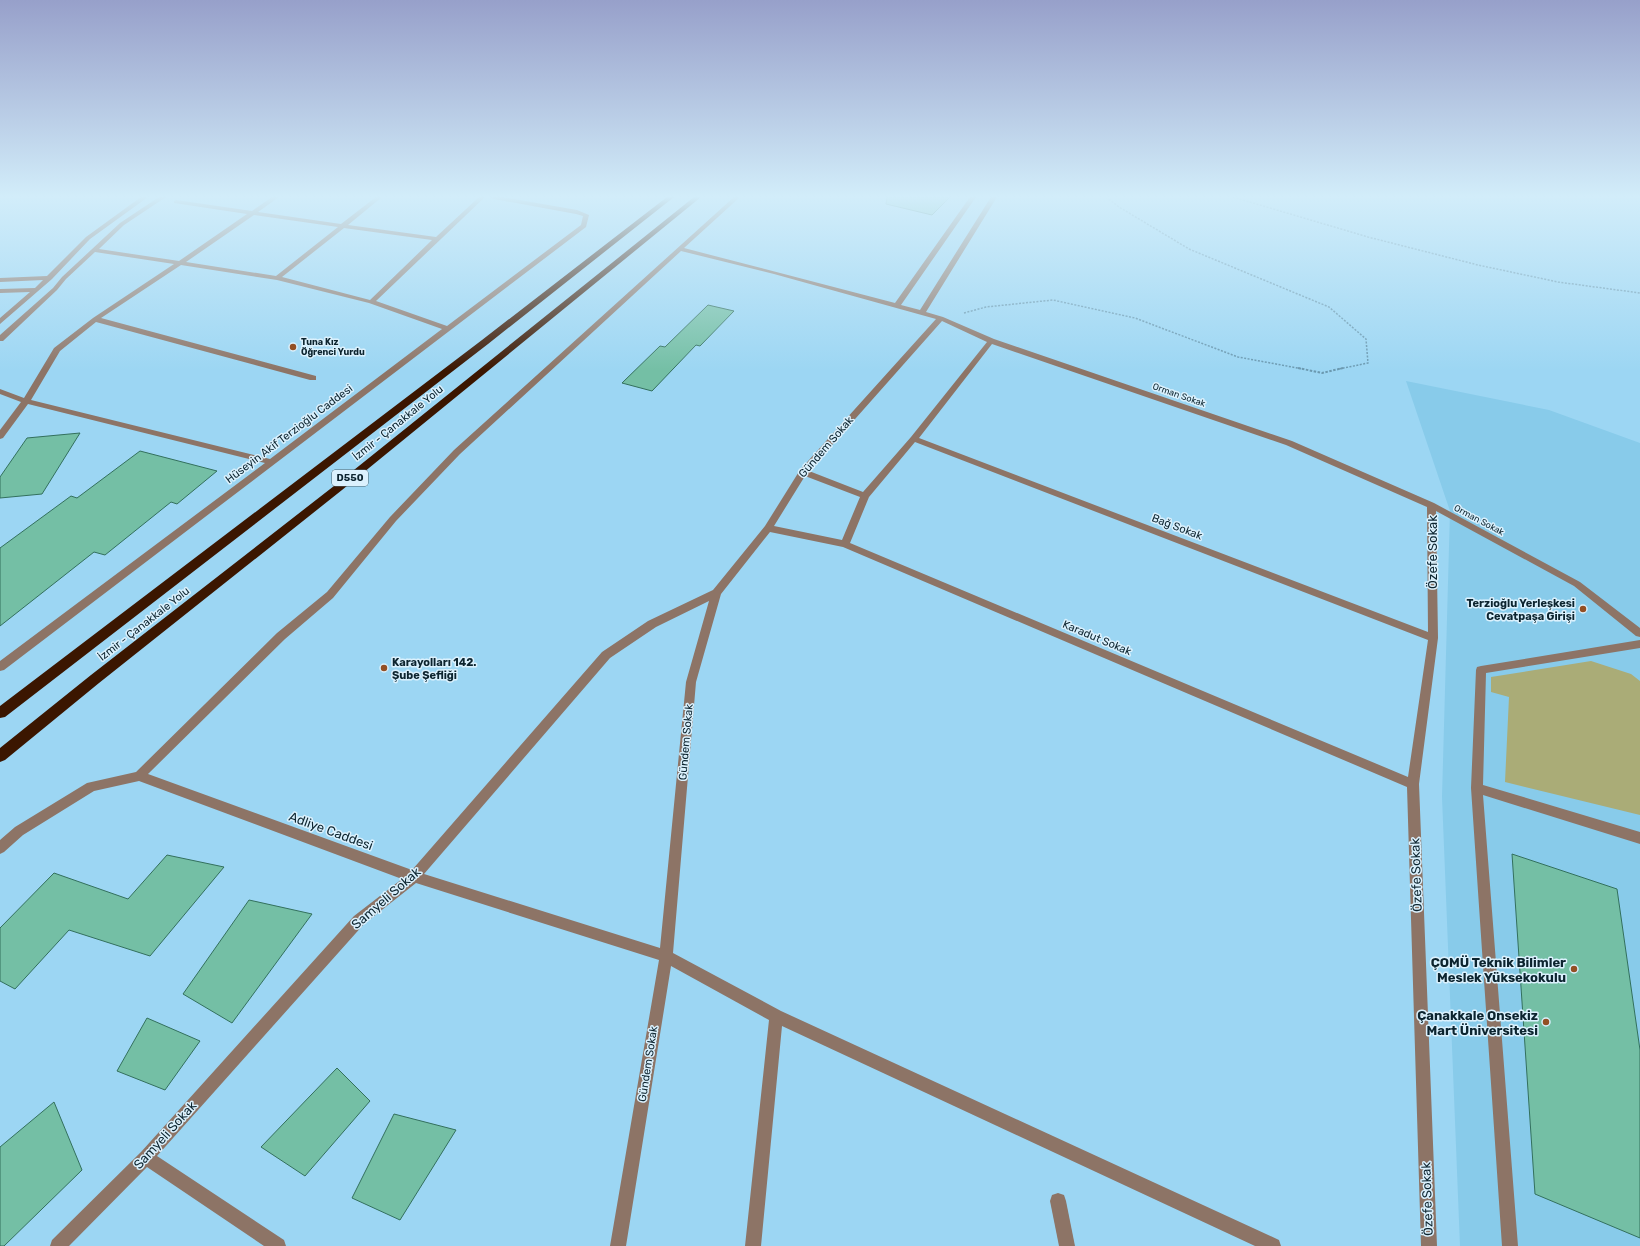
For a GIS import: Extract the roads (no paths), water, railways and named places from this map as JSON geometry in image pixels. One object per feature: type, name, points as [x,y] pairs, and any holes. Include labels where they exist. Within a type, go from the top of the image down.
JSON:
[{"type":"highway","name":"İzmir - Çanakkale Yolu","points":[[0,713],[596,255]]},
{"type":"highway","name":"İzmir - Çanakkale Yolu","points":[[0,756],[95,679],[338,488],[626,255]]},
{"type":"street","points":[[0,322],[50,278],[72,255]]},
{"type":"street","points":[[0,339],[89,255]]},
{"type":"street","points":[[132,255],[277,278],[371,302],[448,329]]},
{"type":"street","points":[[0,436],[26,401],[57,350],[95,319],[192,255]]},
{"type":"street","points":[[277,278],[306,255]]},
{"type":"street","points":[[371,302],[419,255]]},
{"type":"street","name":"Hüseyin Akif Terzioğlu Caddesi","points":[[0,667],[546,255]]},
{"type":"street","points":[[0,848],[19,831],[91,787],[139,776],[281,636],[330,595],[393,519],[457,452],[673,255]]},
{"type":"street","name":"Orman Sokak","points":[[703,255],[941,318],[991,341],[1288,443],[1432,505],[1577,584],[1640,633]]},
{"type":"street","points":[[897,306],[932,255]]},
{"type":"street","points":[[922,313],[958,255]]},
{"type":"street","points":[[0,280],[50,278]]},
{"type":"street","points":[[0,291],[37,290]]},
{"type":"street","name":"Gündem Sokak","points":[[618,1246],[666,956],[691,682],[716,593],[768,528],[803,472],[941,318]]},
{"type":"street","points":[[95,319],[313,378]]},
{"type":"street","points":[[845,544],[865,496],[914,439],[991,341]]},
{"type":"street","points":[[0,390],[26,401],[272,462]]},
{"type":"street","name":"Bağ Sokak","points":[[914,439],[1433,638]]},
{"type":"street","points":[[803,472],[865,496]]},
{"type":"street","name":"Özefe Sokak","points":[[1429,1246],[1413,784],[1433,638],[1432,505]]},
{"type":"street","name":"Karadut Sokak","points":[[768,528],[845,544],[1413,784]]},
{"type":"street","name":"Samyeli Sokak","points":[[58,1246],[146,1157],[359,920],[414,877],[606,655],[652,624],[716,593]]},
{"type":"street","points":[[1510,1246],[1477,788],[1481,670],[1640,644]]},
{"type":"street","name":"Adliye Caddesi","points":[[139,776],[414,877],[666,956],[776,1016],[1273,1246]]},
{"type":"street","points":[[1477,788],[1640,838]]},
{"type":"street","points":[[753,1246],[776,1016]]},
{"type":"street","points":[[146,1157],[278,1246]]},
{"type":"street","points":[[1058,1201],[1067,1246]]},
{"type":"place","name":"Tuna Kız Öğrenci Yurdu","points":[[293,347]]},
{"type":"place","name":"Terzioğlu Yerleşkesi Cevatpaşa Girişi","points":[[1583,609]]},
{"type":"place","name":"Karayolları 142. Şube Şefliği","points":[[384,668]]},
{"type":"place","name":"ÇOMÜ Teknik Bilimler Meslek Yüksekokulu","points":[[1574,969]]},
{"type":"place","name":"Çanakkale Onsekiz Mart Üniversitesi","points":[[1546,1022]]}]
